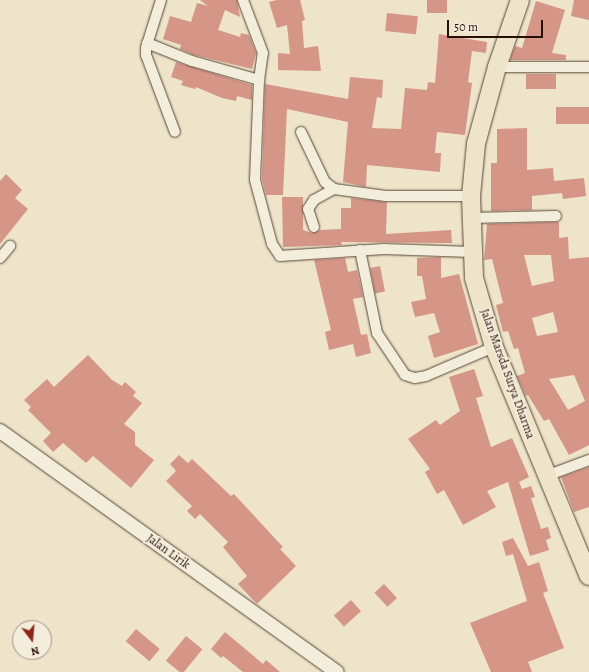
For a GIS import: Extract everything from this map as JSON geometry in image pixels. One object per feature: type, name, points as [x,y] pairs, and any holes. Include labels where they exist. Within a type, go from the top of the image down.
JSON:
[{"type":"highway","name":"Jalan Marsda Surya Dharma","points":[[520,0],[497,67],[476,144],[470,218],[472,252],[479,298],[494,347],[546,476],[589,576]]},
{"type":"main road","name":"Jalan Lirik","points":[[0,431],[337,672]]},
{"type":"street","points":[[161,0],[147,43],[146,55],[175,132]]},
{"type":"street","points":[[243,0],[263,53],[259,80],[255,180],[276,252],[280,256],[360,250],[472,252]]},
{"type":"street","points":[[147,43],[192,61],[259,80]]},
{"type":"street","points":[[497,67],[589,67]]},
{"type":"street","points":[[301,132],[325,182],[334,189],[386,196],[471,196]]},
{"type":"street","points":[[314,227],[308,209],[314,200],[334,189]]},
{"type":"street","points":[[470,218],[556,216]]},
{"type":"street","points":[[0,258],[10,246]]},
{"type":"street","points":[[360,250],[377,333],[405,375],[415,378],[426,376],[494,347]]},
{"type":"street","points":[[546,476],[589,460]]},
{"type":"building","points":[[200,0],[237,0],[240,17],[225,10],[218,30],[240,37],[241,33],[249,35],[256,53],[252,69],[194,55],[180,49],[181,45],[163,39],[170,16],[191,22],[197,3],[208,6]]},
{"type":"building","points":[[277,0],[300,0],[305,20],[302,21],[304,48],[318,46],[321,71],[278,70],[278,53],[290,54],[287,25],[277,28],[269,2]]},
{"type":"building","points":[[427,0],[447,0],[447,13],[427,13]]},
{"type":"building","points":[[574,0],[589,0],[589,20],[571,16]]},
{"type":"building","points":[[536,1],[565,10],[552,53],[566,55],[566,60],[510,60],[515,46],[522,48]]},
{"type":"building","points":[[387,13],[418,16],[416,34],[385,31]]},
{"type":"building","points":[[439,34],[487,42],[486,53],[472,51],[468,82],[472,83],[465,135],[437,132],[435,153],[441,153],[440,172],[367,165],[366,187],[343,182],[348,122],[287,109],[283,195],[266,195],[262,179],[265,84],[348,99],[350,77],[383,80],[382,98],[377,97],[372,128],[401,129],[405,88],[427,90],[428,82],[435,83]]},
{"type":"building","points":[[176,62],[252,85],[252,100],[237,96],[236,101],[222,98],[196,87],[195,89],[181,85],[183,81],[171,77]]},
{"type":"building","points":[[526,74],[556,74],[556,89],[526,89]]},
{"type":"building","points":[[556,107],[589,107],[589,124],[556,124]]},
{"type":"building","points":[[527,128],[527,170],[553,168],[554,181],[584,178],[586,196],[563,199],[562,193],[532,196],[532,210],[491,211],[491,163],[497,163],[497,129]]},
{"type":"building","points":[[6,174],[22,190],[15,198],[28,209],[0,244],[0,181]]},
{"type":"building","points":[[282,197],[303,197],[303,230],[312,233],[320,230],[341,229],[341,208],[351,208],[351,198],[387,202],[386,234],[451,230],[452,243],[341,242],[342,245],[283,247]]},
{"type":"building","points":[[559,222],[559,238],[568,237],[569,259],[589,257],[589,445],[569,455],[549,419],[544,421],[528,395],[526,396],[517,376],[525,373],[518,348],[514,349],[508,331],[503,332],[496,305],[503,303],[492,259],[484,260],[487,224]],"holes":[[[524,255],[551,255],[554,281],[532,286]],[[553,312],[558,332],[537,336],[532,318]],[[574,375],[585,401],[568,410],[549,379]]]},
{"type":"building","points":[[441,257],[441,278],[459,274],[478,344],[434,358],[428,336],[440,332],[434,313],[415,317],[411,302],[426,299],[422,276],[417,276],[417,258]]},
{"type":"building","points":[[345,258],[348,272],[357,270],[363,297],[353,299],[361,335],[367,334],[371,353],[356,357],[353,344],[329,350],[325,332],[331,330],[314,260]]},
{"type":"building","points":[[380,266],[385,292],[375,293],[370,268]]},
{"type":"building","points":[[88,355],[112,380],[122,386],[125,382],[136,392],[133,396],[142,403],[124,424],[135,432],[135,445],[154,460],[131,488],[93,456],[86,463],[63,443],[53,452],[43,441],[51,433],[28,410],[31,407],[24,400],[47,379],[54,387]]},
{"type":"building","points":[[474,369],[483,396],[476,398],[491,447],[512,438],[529,477],[519,482],[522,489],[531,486],[535,497],[531,498],[541,529],[548,527],[551,538],[546,540],[549,550],[530,556],[508,482],[487,491],[496,507],[463,525],[444,490],[437,494],[425,472],[430,469],[408,439],[436,420],[440,425],[460,411],[449,377]]},
{"type":"building","points":[[179,455],[188,463],[192,459],[231,496],[234,494],[283,547],[280,549],[296,566],[257,604],[238,584],[247,576],[223,547],[228,542],[200,514],[195,519],[187,511],[192,506],[166,481],[176,471],[170,464]]},
{"type":"building","points":[[589,467],[589,507],[574,512],[561,477]]},
{"type":"building","points":[[513,538],[528,566],[539,562],[548,591],[543,593],[564,648],[528,662],[532,672],[491,672],[470,623],[527,601],[513,554],[506,556],[502,542]]},
{"type":"building","points":[[384,584],[397,598],[387,607],[374,593]]},
{"type":"building","points":[[351,600],[361,611],[344,627],[334,615]]},
{"type":"building","points":[[136,629],[160,649],[149,661],[126,641]]},
{"type":"building","points":[[225,632],[263,664],[266,660],[280,672],[243,672],[223,656],[221,658],[211,649]]},
{"type":"building","points":[[186,636],[202,649],[184,672],[180,672],[166,661]]}]
